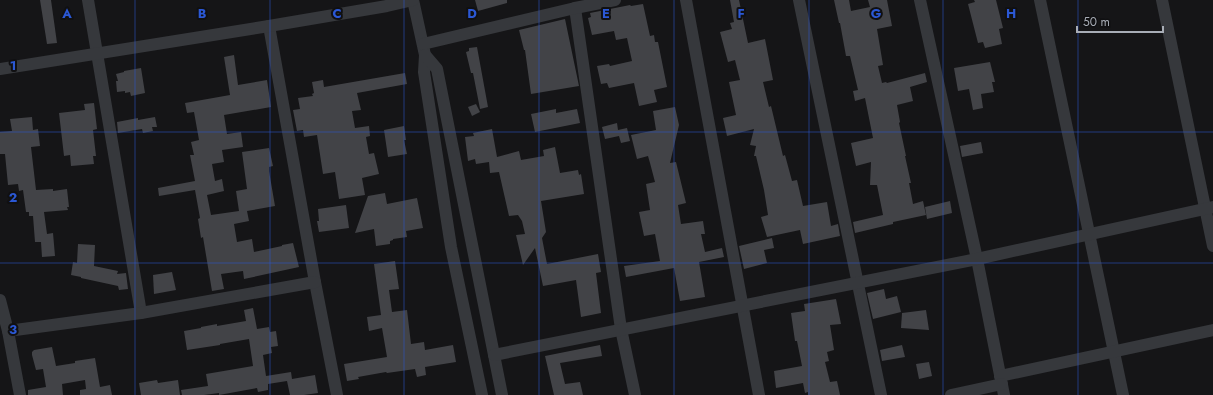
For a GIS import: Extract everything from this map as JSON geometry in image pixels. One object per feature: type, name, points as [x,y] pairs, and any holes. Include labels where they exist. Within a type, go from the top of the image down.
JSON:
[{"type":"street","points":[[88,0],[141,313]]},
{"type":"street","points":[[0,69],[269,26],[387,6],[413,0],[424,50],[424,72],[451,247],[481,389],[499,379]]},
{"type":"street","points":[[424,50],[575,8],[615,0]]},
{"type":"street","points":[[686,0],[759,395]]},
{"type":"street","points":[[799,0],[881,395]]},
{"type":"street","points":[[920,0],[977,259],[1002,385]]},
{"type":"street","points":[[1040,0],[1088,234],[1115,351],[1123,395]]},
{"type":"street","points":[[1162,0],[1209,208],[1213,246]]},
{"type":"street","points":[[575,8],[621,329],[635,395]]},
{"type":"street","points":[[269,26],[337,395]]},
{"type":"street","points":[[424,50],[437,70],[502,395]]},
{"type":"street","points":[[494,355],[977,259],[1209,208]]},
{"type":"street","points":[[451,247],[472,243]]},
{"type":"street","points":[[8,330],[141,313],[315,282]]},
{"type":"street","points":[[0,300],[8,330],[20,395]]},
{"type":"street","points":[[951,395],[1002,385],[1115,351],[1213,330]]},
{"type":"building","points":[[40,0],[51,0],[57,43],[47,44]]},
{"type":"building","points":[[475,0],[507,0],[507,3],[478,11]]},
{"type":"building","points":[[730,0],[739,0],[748,43],[765,39],[773,80],[763,82],[769,107],[771,106],[783,156],[785,155],[792,181],[797,180],[803,206],[827,202],[831,226],[838,224],[840,236],[803,244],[800,230],[767,237],[761,217],[768,215],[756,156],[754,156],[756,146],[750,145],[754,129],[727,136],[723,118],[736,115],[729,82],[740,80],[735,60],[728,62],[720,32],[732,29],[730,23],[734,22]]},
{"type":"building","points":[[834,0],[849,0],[851,11],[870,7],[868,0],[887,0],[892,26],[877,29],[883,65],[878,66],[882,83],[925,73],[927,82],[910,87],[913,101],[897,105],[899,123],[911,183],[909,183],[913,204],[923,201],[926,215],[893,222],[893,224],[855,233],[853,222],[883,215],[877,185],[870,185],[871,162],[856,166],[851,143],[873,138],[865,98],[855,101],[853,91],[858,90],[850,56],[846,56]]},
{"type":"building","points":[[974,0],[996,0],[1003,28],[999,29],[1002,44],[985,48],[983,42],[978,43],[968,4],[975,2]]},
{"type":"building","points":[[643,4],[650,36],[654,35],[655,42],[658,42],[667,87],[654,90],[657,102],[639,106],[634,83],[609,88],[607,83],[601,84],[597,66],[609,64],[610,66],[632,61],[627,38],[616,40],[614,31],[592,35],[588,18],[591,17],[590,13]]},
{"type":"building","points":[[565,19],[579,86],[531,94],[525,50],[519,30]]},
{"type":"building","points":[[477,47],[488,107],[480,109],[473,73],[471,73],[466,52],[469,51],[469,48]]},
{"type":"building","points":[[234,55],[238,85],[267,80],[271,107],[224,115],[227,134],[241,132],[243,147],[222,150],[224,162],[212,164],[215,181],[222,179],[224,191],[207,195],[211,215],[239,211],[236,191],[247,189],[242,152],[269,148],[273,166],[269,167],[269,171],[275,206],[247,211],[249,221],[234,224],[237,242],[252,239],[254,252],[293,243],[299,267],[244,279],[243,271],[221,274],[224,289],[212,291],[203,237],[201,238],[198,219],[200,218],[195,190],[159,196],[158,188],[195,181],[190,155],[194,155],[191,142],[199,140],[194,112],[187,113],[185,103],[230,95],[224,57]]},
{"type":"building","points":[[990,62],[995,82],[992,82],[994,92],[981,94],[983,108],[973,110],[969,89],[958,91],[954,68]]},
{"type":"building","points":[[141,68],[145,93],[131,96],[130,92],[117,92],[116,81],[118,81],[116,74]]},
{"type":"building","points":[[405,73],[407,84],[357,93],[361,110],[352,111],[355,128],[369,126],[370,136],[366,137],[369,154],[374,153],[379,174],[362,178],[365,195],[339,199],[335,172],[323,174],[317,135],[304,137],[303,130],[297,131],[293,110],[300,109],[298,98],[313,96],[312,94],[314,93],[312,82],[323,80],[324,87]]},
{"type":"building","points":[[94,103],[97,129],[93,130],[96,156],[93,156],[94,164],[71,166],[70,155],[64,156],[59,113],[85,110],[84,104]]},
{"type":"building","points":[[476,104],[480,112],[472,116],[468,107]]},
{"type":"building","points":[[675,107],[679,125],[670,163],[676,162],[686,203],[678,205],[681,224],[703,221],[705,234],[701,234],[705,252],[722,248],[724,257],[699,262],[705,297],[680,301],[674,268],[626,277],[624,266],[660,261],[655,234],[644,236],[639,212],[650,210],[646,184],[655,182],[648,156],[637,159],[631,135],[656,130],[653,111]]},
{"type":"building","points":[[556,109],[556,113],[577,109],[580,123],[535,132],[531,114]]},
{"type":"building","points":[[32,117],[33,130],[38,129],[40,146],[31,147],[36,190],[53,189],[53,191],[67,189],[68,210],[44,212],[47,234],[53,233],[55,256],[42,257],[41,242],[35,242],[33,216],[29,216],[29,212],[26,212],[23,190],[19,191],[18,184],[8,185],[5,154],[0,154],[0,132],[12,131],[10,119]]},
{"type":"building","points":[[155,117],[157,127],[152,127],[153,131],[143,133],[142,129],[118,133],[117,122],[138,118],[138,120]]},
{"type":"building","points":[[617,123],[618,130],[627,128],[630,141],[621,143],[619,136],[605,139],[602,127]]},
{"type":"building","points":[[404,126],[406,140],[404,140],[407,154],[388,157],[384,130]]},
{"type":"building","points":[[492,129],[497,157],[519,151],[521,160],[544,156],[543,150],[555,147],[560,173],[578,170],[579,175],[581,174],[584,194],[541,201],[546,232],[542,238],[547,264],[598,254],[601,272],[596,273],[601,313],[581,317],[576,280],[543,286],[535,248],[523,265],[516,235],[525,234],[522,221],[518,215],[509,216],[499,172],[490,173],[489,162],[476,164],[475,159],[468,161],[465,137],[474,136],[473,133]]},
{"type":"building","points":[[981,142],[983,153],[962,157],[960,146]]},
{"type":"building","points":[[385,193],[387,204],[417,198],[423,228],[406,231],[407,237],[393,239],[390,241],[390,244],[376,246],[374,229],[355,233],[368,196]]},
{"type":"building","points":[[950,201],[952,213],[927,219],[925,207]]},
{"type":"building","points":[[346,205],[349,228],[319,232],[317,221],[319,221],[318,209]]},
{"type":"building","points":[[772,238],[774,248],[764,250],[767,263],[744,269],[739,246]]},
{"type":"building","points":[[78,244],[95,245],[94,266],[118,271],[117,274],[126,273],[128,289],[119,290],[118,286],[71,275],[73,262],[77,263]]},
{"type":"building","points":[[395,261],[399,289],[389,290],[392,312],[407,310],[411,344],[424,342],[425,350],[453,345],[456,362],[425,367],[426,375],[417,377],[415,369],[386,372],[358,377],[359,379],[347,381],[344,364],[387,357],[382,328],[369,331],[367,317],[381,315],[374,264]]},
{"type":"building","points":[[172,272],[176,290],[154,294],[153,275]]},
{"type":"building","points":[[884,289],[886,299],[897,296],[901,312],[873,319],[867,293]]},
{"type":"building","points":[[836,299],[841,324],[830,325],[834,350],[827,352],[829,361],[825,362],[830,382],[837,381],[840,395],[808,395],[808,392],[805,393],[803,383],[776,388],[774,371],[802,366],[797,341],[795,341],[791,313],[805,311],[804,304]]},
{"type":"building","points":[[253,308],[257,329],[269,327],[270,332],[276,331],[278,346],[271,347],[272,353],[263,355],[266,376],[291,372],[292,379],[315,375],[318,393],[290,395],[287,381],[268,384],[268,390],[258,392],[257,388],[219,395],[219,393],[182,395],[181,390],[208,386],[206,374],[253,366],[249,339],[187,350],[184,331],[217,324],[217,326],[246,321],[244,310]]},
{"type":"building","points":[[926,310],[929,330],[901,328],[902,313]]},
{"type":"building","points":[[600,345],[602,356],[560,363],[565,384],[580,382],[583,395],[554,395],[545,356]]},
{"type":"building","points":[[902,345],[905,357],[882,361],[880,350]]},
{"type":"building","points":[[52,347],[56,366],[95,358],[100,387],[110,385],[112,395],[80,395],[80,390],[86,389],[85,380],[62,384],[63,395],[28,395],[28,390],[46,387],[43,369],[36,370],[32,352],[34,350]]},
{"type":"building","points":[[929,362],[932,376],[919,379],[916,364]]},
{"type":"building","points":[[157,380],[158,383],[178,380],[180,395],[141,395],[139,383]]}]
